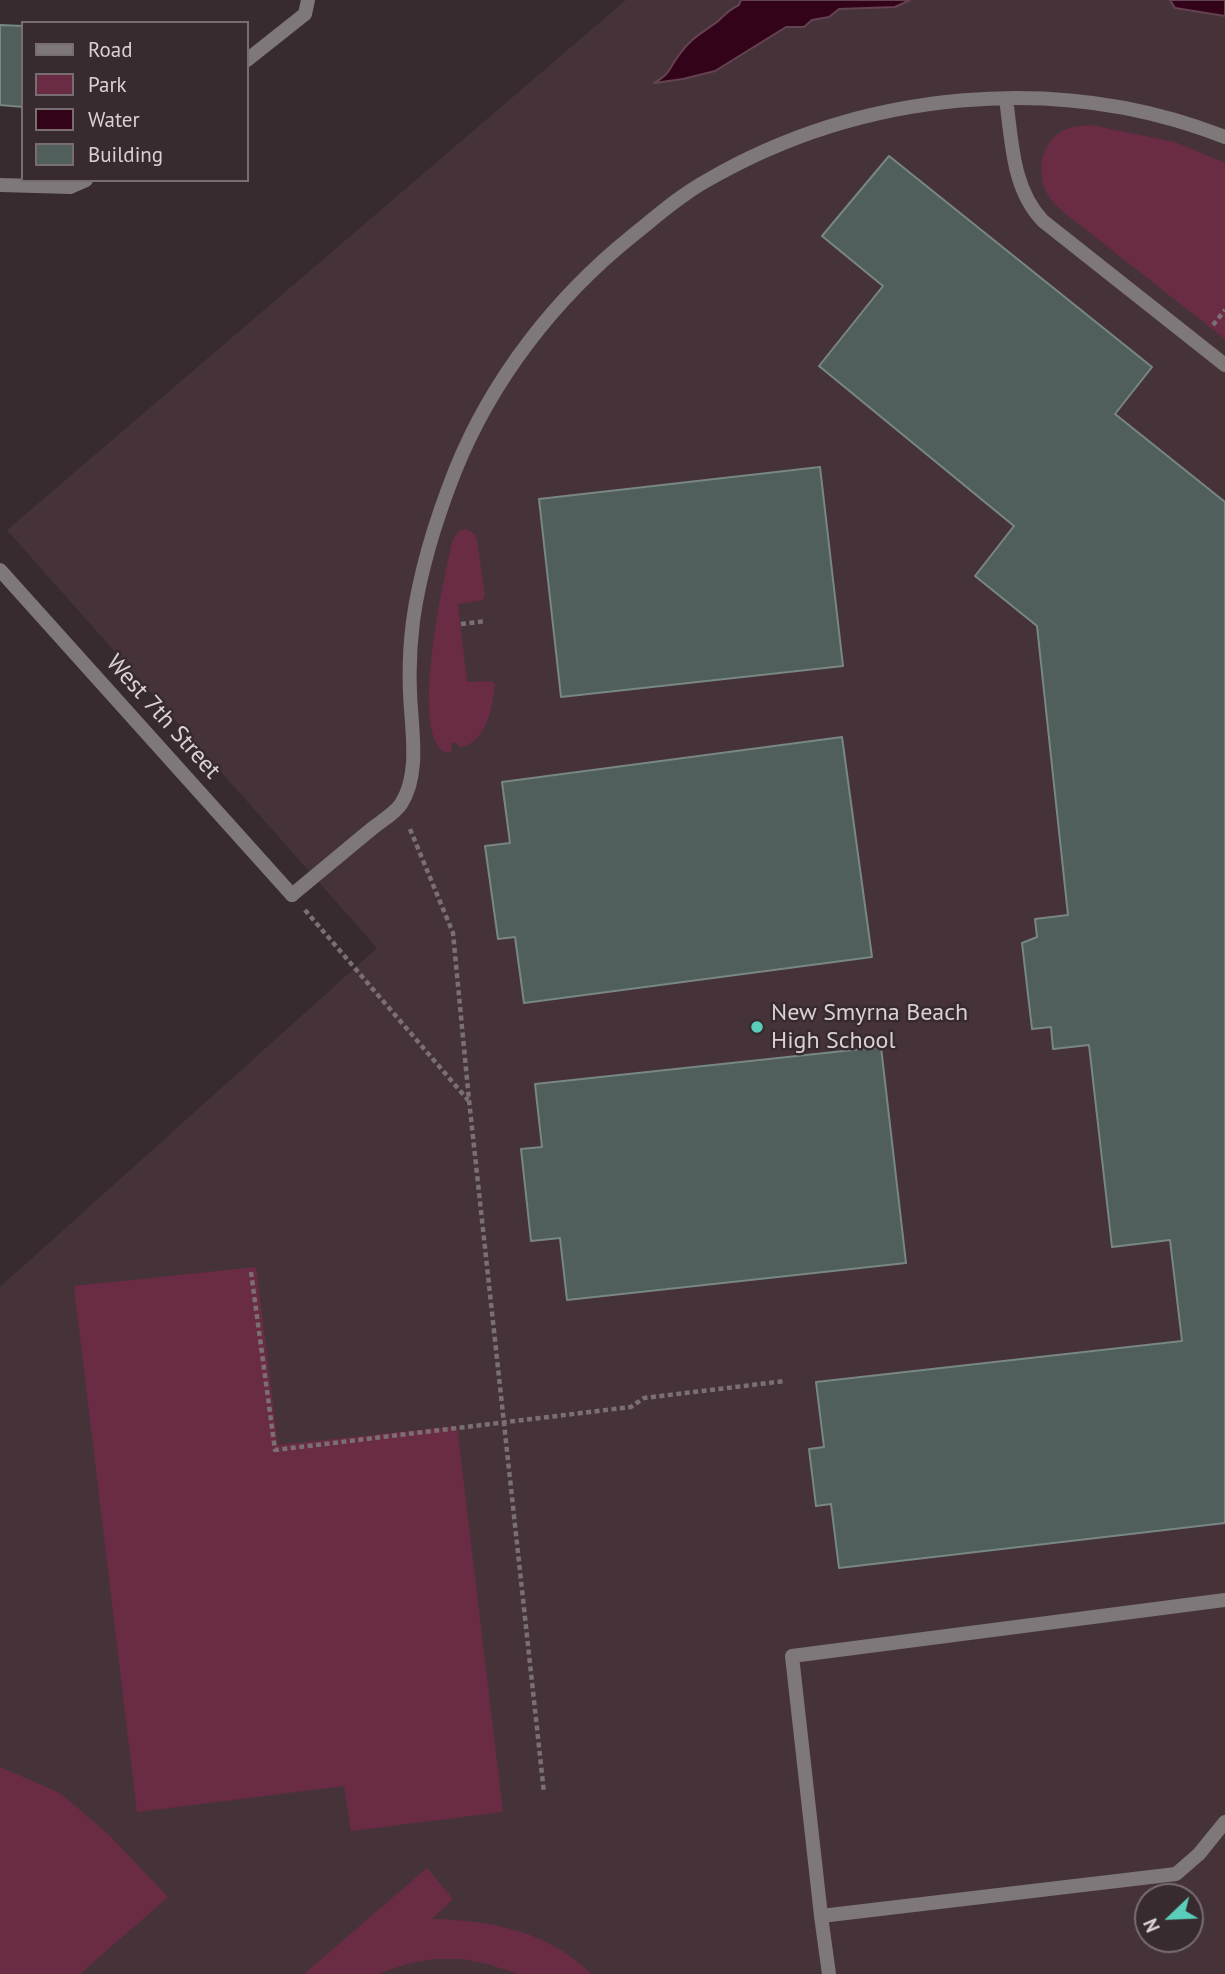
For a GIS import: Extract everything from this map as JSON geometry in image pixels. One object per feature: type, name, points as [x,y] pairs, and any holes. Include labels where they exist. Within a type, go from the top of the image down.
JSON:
[{"type":"street","points":[[248,59],[305,15],[309,0]]},
{"type":"street","points":[[1006,99],[1018,177],[1032,210],[1225,365]]},
{"type":"street","points":[[292,895],[401,805],[410,782],[413,753],[410,690],[413,621],[430,544],[456,469],[477,424],[531,338],[558,305],[603,260],[678,199],[746,159],[834,124],[930,103],[1006,99],[1068,100],[1140,110],[1225,137]]},
{"type":"street","points":[[0,185],[70,187],[81,182]]},
{"type":"street","name":"West 7th Street","points":[[0,570],[292,895]]},
{"type":"street","points":[[829,1974],[792,1656],[1225,1600]]},
{"type":"street","points":[[821,1916],[1176,1874],[1199,1854],[1225,1822]]},
{"type":"path","points":[[1213,326],[1225,310]]},
{"type":"path","points":[[461,624],[486,621]]},
{"type":"path","points":[[401,805],[453,933],[544,1793]]},
{"type":"path","points":[[292,895],[469,1100]]},
{"type":"path","points":[[251,1272],[275,1450],[631,1407],[644,1398],[785,1381]]},
{"type":"shaded area","name":"New Smyrna Beach High School","points":[[626,0],[1225,0],[1225,1974],[0,1974],[0,1287],[377,948],[7,530]]},
{"type":"green space","points":[[1091,125],[1175,142],[1225,163],[1225,339],[1066,214],[1050,198],[1045,190],[1041,170],[1049,143],[1064,130]]},
{"type":"green space","points":[[466,529],[475,534],[477,540],[485,595],[483,600],[458,604],[467,682],[492,681],[495,685],[490,713],[482,731],[469,744],[460,747],[451,743],[452,751],[447,753],[435,741],[430,718],[429,688],[437,618],[453,539],[459,531]]},
{"type":"green space","points":[[256,1267],[278,1445],[457,1426],[503,1812],[351,1831],[344,1786],[137,1812],[74,1286]]},
{"type":"green space","points":[[0,1767],[60,1793],[109,1835],[168,1897],[80,1974],[0,1974]]},
{"type":"green space","points":[[427,1868],[453,1899],[432,1919],[475,1922],[517,1931],[556,1947],[591,1974],[518,1974],[461,1959],[434,1959],[407,1964],[378,1974],[304,1974]]},
{"type":"water","points":[[741,0],[910,0],[895,7],[839,9],[829,17],[812,20],[804,27],[786,27],[715,71],[654,83],[667,73],[688,44],[739,5]]},
{"type":"water","points":[[1170,0],[1225,0],[1225,16],[1175,8]]},
{"type":"building","points":[[0,25],[21,26],[21,107],[0,105]]},
{"type":"building","points":[[889,156],[1152,367],[1115,414],[1225,502],[1225,1523],[839,1568],[831,1504],[816,1506],[809,1449],[824,1447],[816,1382],[1182,1341],[1170,1240],[1112,1247],[1089,1045],[1053,1049],[1051,1027],[1032,1029],[1022,943],[1037,937],[1035,919],[1068,915],[1037,626],[975,576],[1014,526],[819,366],[883,286],[822,236]]},
{"type":"building","points":[[820,467],[843,666],[561,697],[539,499]]},
{"type":"building","points":[[842,737],[872,957],[524,1003],[515,937],[498,939],[485,846],[510,843],[502,782]]},
{"type":"building","points":[[881,1047],[906,1263],[567,1300],[560,1238],[531,1241],[521,1149],[542,1147],[535,1084]]},
{"type":"place","name":"New Smyrna Beach High School","points":[[757,1027]]}]
